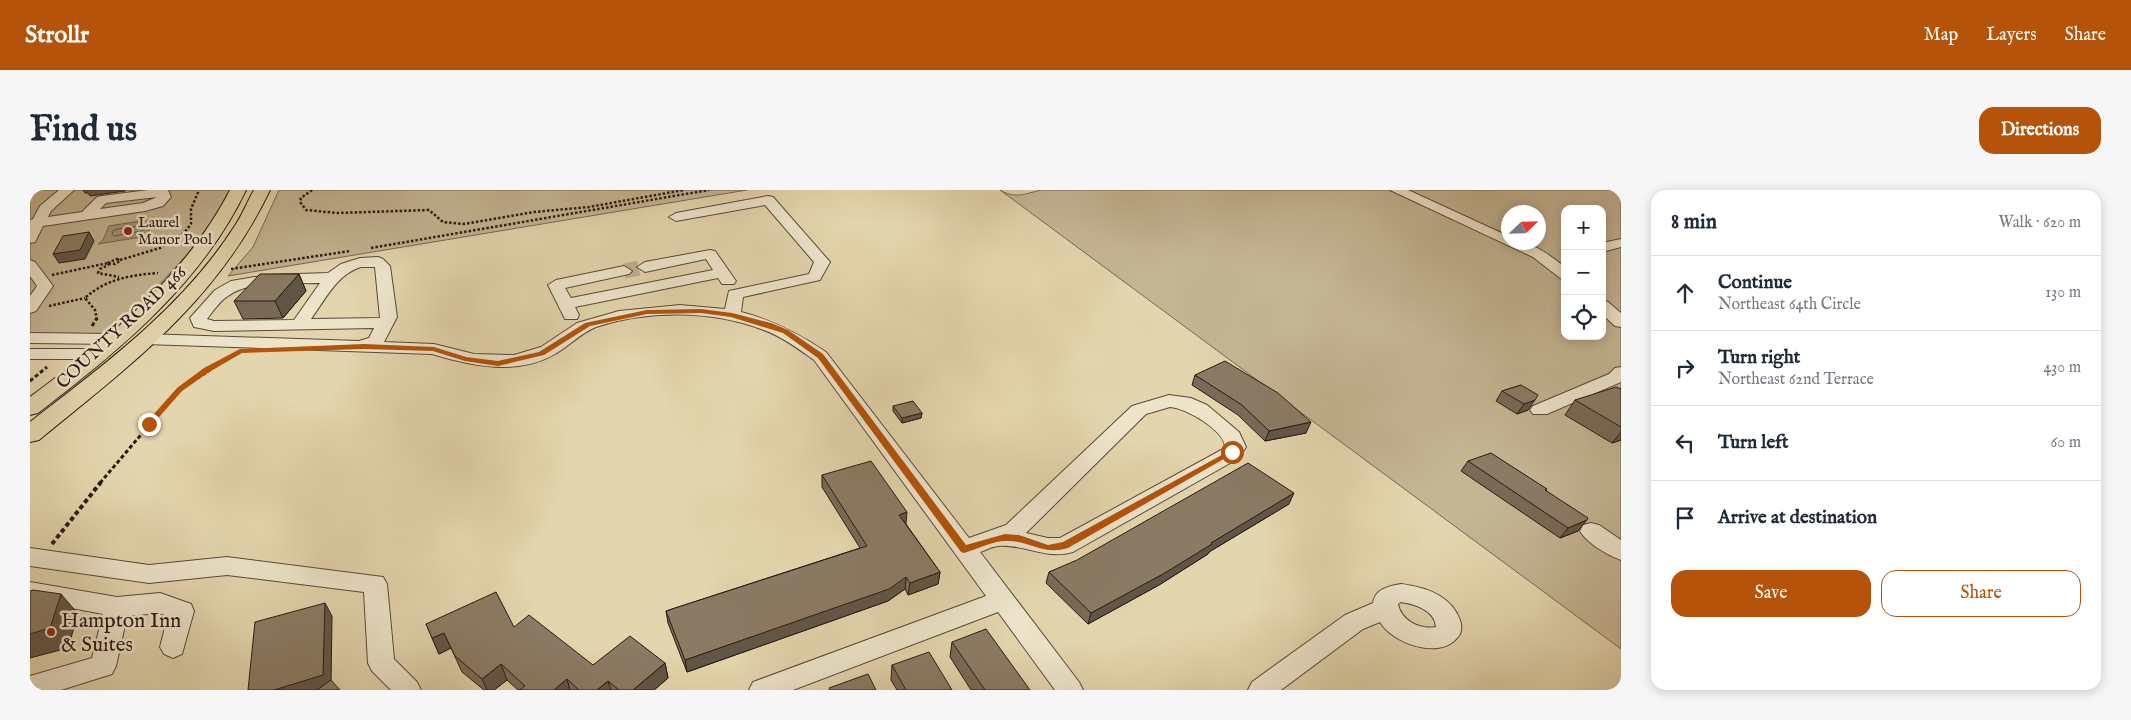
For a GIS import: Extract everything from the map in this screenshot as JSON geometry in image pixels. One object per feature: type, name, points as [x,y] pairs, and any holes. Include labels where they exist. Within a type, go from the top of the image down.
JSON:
[{"type":"main road","name":"COUNTY ROAD 466","points":[[30,434],[89,387],[122,346],[129,344],[132,336],[157,300],[189,266],[215,232],[238,190]]},
{"type":"main road","name":"COUNTY ROAD 466","points":[[30,408],[183,303],[220,260],[248,221],[262,190]]},
{"type":"street","points":[[30,239],[34,223],[45,209],[67,190]]},
{"type":"street","points":[[1396,190],[1501,238]]},
{"type":"street","points":[[34,223],[86,216],[145,207],[158,203],[164,197],[162,192],[102,200],[86,216]]},
{"type":"street","points":[[676,217],[768,200],[822,262],[815,277],[735,294]]},
{"type":"street","points":[[1606,247],[1621,243]]},
{"type":"street","points":[[1528,250],[1543,258],[1561,272]]},
{"type":"street","points":[[645,267],[710,254],[735,294],[732,315]]},
{"type":"street","points":[[1543,258],[1561,258]]},
{"type":"street","points":[[299,324],[332,278],[346,267],[360,263],[378,262],[382,266],[389,317],[376,341],[364,347]]},
{"type":"street","points":[[30,265],[45,286],[35,308]]},
{"type":"street","points":[[578,330],[556,284],[624,271]]},
{"type":"street","points":[[566,304],[722,272]]},
{"type":"street","points":[[332,278],[267,280],[237,284],[221,293],[198,318],[200,323],[208,325],[386,323]]},
{"type":"street","points":[[1606,309],[1621,322]]},
{"type":"street","points":[[30,354],[62,354],[122,346],[364,347],[434,349],[465,359],[498,363],[541,354],[587,325],[647,312],[701,311],[732,315],[785,332],[820,356],[1070,690]]},
{"type":"street","points":[[244,347],[266,325]]},
{"type":"street","points":[[30,338],[80,338],[122,346]]},
{"type":"street","points":[[1540,410],[1615,378],[1621,372]]},
{"type":"street","points":[[964,549],[1000,538],[1014,531],[1139,410],[1169,401],[1192,404],[1232,436],[1236,442],[1236,447],[1232,452],[1064,546],[1048,548],[1019,538],[1000,538]]},
{"type":"street","points":[[1591,531],[1621,551]]},
{"type":"street","points":[[34,561],[149,574],[227,566],[375,584],[382,663],[408,690]]},
{"type":"street","points":[[30,591],[117,607],[160,604],[182,611],[174,647]]},
{"type":"street","points":[[766,689],[1004,600]]},
{"type":"street","points":[[30,688],[102,666],[117,607]]},
{"type":"street","points":[[1261,690],[1354,622],[1385,609]]},
{"type":"path","points":[[121,277],[98,273],[100,269],[114,259],[120,260],[143,254],[178,239],[191,224],[191,209],[199,190]]},
{"type":"path","points":[[313,190],[304,194],[301,198],[306,210],[356,214],[382,210],[429,210],[443,222],[464,224],[534,212],[589,207],[684,190]]},
{"type":"path","points":[[369,248],[709,190]]},
{"type":"path","points":[[230,270],[359,250]]},
{"type":"path","points":[[40,278],[109,264]]},
{"type":"path","points":[[35,308],[85,298],[106,282],[121,277],[158,272]]},
{"type":"path","points":[[80,338],[97,319],[95,310],[85,298]]},
{"type":"path","points":[[34,561],[179,390],[244,347]]},
{"type":"path","points":[[30,381],[62,354]]},
{"type":"shaded area","points":[[30,190],[230,190],[201,240],[126,320],[108,335],[30,334]]},
{"type":"shaded area","points":[[279,190],[747,190],[228,276],[253,247]]},
{"type":"shaded area","points":[[1000,190],[1015,195],[1041,190],[1621,190],[1621,649]]},
{"type":"water","name":"Laurel Manor Pool","points":[[153,219],[147,236],[98,244],[103,240],[109,226]]},
{"type":"building","points":[[89,232],[80,250],[53,254],[63,236]]},
{"type":"building","points":[[260,274],[299,274],[275,301],[234,301]]},
{"type":"building","points":[[1225,361],[1278,393],[1311,422],[1269,431],[1242,405],[1195,375]]},
{"type":"building","points":[[1521,385],[1538,395],[1535,400],[1524,404],[1502,391]]},
{"type":"building","points":[[1616,387],[1621,389],[1621,427],[1575,400]]},
{"type":"building","points":[[913,401],[922,413],[902,418],[893,406]]},
{"type":"building","points":[[1491,453],[1547,489],[1545,490],[1588,518],[1587,520],[1568,528],[1468,461]]},
{"type":"building","points":[[871,461],[907,512],[899,515],[940,572],[910,583],[906,577],[889,589],[685,660],[666,611],[867,546],[822,475]]},
{"type":"building","points":[[1248,463],[1294,493],[1163,574],[1091,613],[1049,572],[1077,560]]},
{"type":"building","points":[[30,591],[61,594],[50,628],[30,634]]},
{"type":"building","points":[[496,592],[514,627],[529,615],[593,665],[630,636],[665,663],[633,690],[619,690],[608,681],[597,690],[579,690],[567,679],[554,690],[520,690],[525,686],[501,664],[482,679],[455,656],[444,633],[432,638],[426,624]]},
{"type":"building","points":[[325,603],[323,675],[274,690],[248,690],[255,622]]},
{"type":"building","points":[[986,629],[1030,690],[985,690],[952,642]]},
{"type":"building","points":[[929,652],[952,690],[906,690],[892,665]]},
{"type":"building","points":[[868,674],[876,690],[830,690],[829,688]]},
{"type":"building","points":[[331,680],[340,690],[317,690]]},
{"type":"tunnel","points":[[624,271],[645,267]]},
{"type":"place","name":"Laurel Manor Pool","points":[[128,231]]},
{"type":"place","name":"Hampton Inn & Suites","points":[[51,632]]},
{"type":"route","points":[[149,424],[179,390],[207,370],[240,351],[364,347],[434,349],[465,359],[498,363],[541,354],[587,325],[626,315],[678,310],[701,311],[751,319],[785,332],[807,345],[820,356],[840,380],[964,549],[1005,537],[1019,538],[1040,547],[1054,548],[1064,546],[1232,452]]}]
